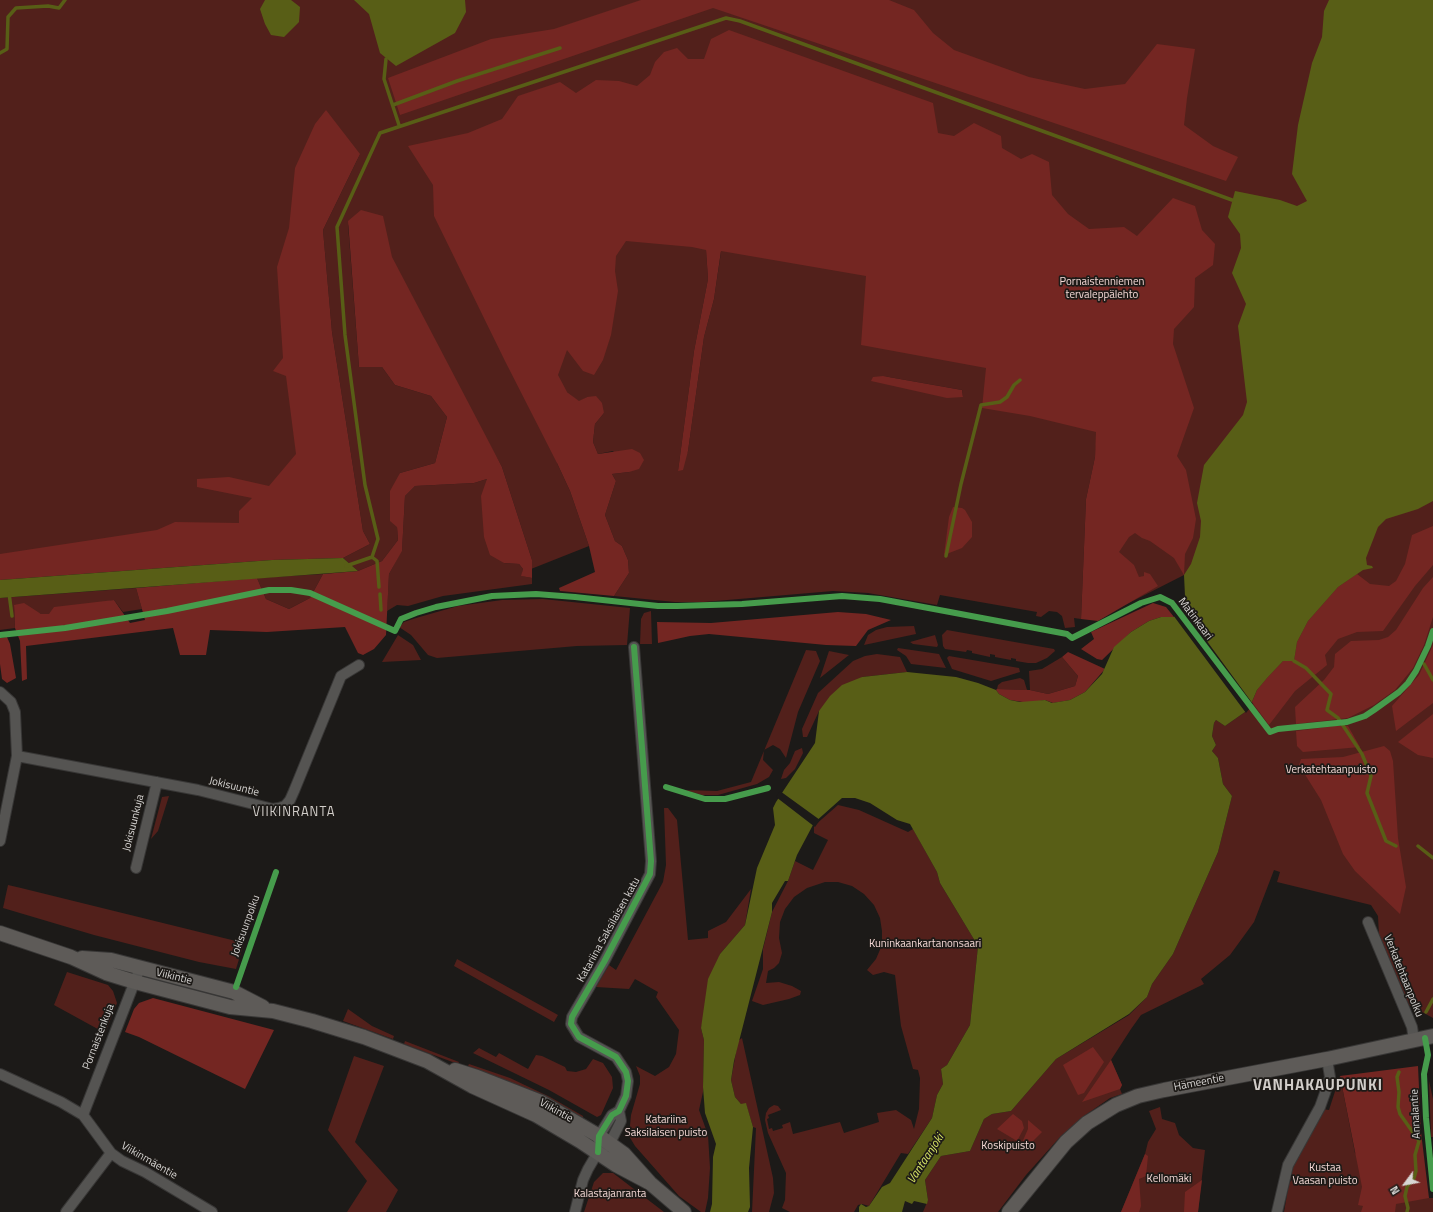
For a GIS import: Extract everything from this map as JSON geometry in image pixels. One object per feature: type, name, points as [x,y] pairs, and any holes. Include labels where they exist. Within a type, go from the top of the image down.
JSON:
[{"type":"main road","name":"Viikintie","points":[[0,933],[71,957],[106,972],[135,982],[230,1006],[272,1011],[312,1021],[364,1037],[444,1070],[472,1086],[536,1115],[598,1152],[616,1165],[650,1183]]},
{"type":"main road","name":"Viikintie","points":[[71,957],[111,960],[234,992],[272,1011]]},
{"type":"main road","name":"Hämeentie","points":[[1009,1212],[1066,1142],[1087,1123],[1116,1104],[1138,1096],[1164,1090],[1327,1059],[1433,1036]]},
{"type":"main road","name":"Viikintie","points":[[444,1070],[460,1071],[521,1093],[541,1102],[604,1140],[627,1157],[650,1183],[684,1212]]},
{"type":"street","name":"Katariina Saksilaisen katu","points":[[604,1140],[621,1121],[618,1111],[627,1088],[626,1072],[616,1057],[579,1037],[571,1024],[574,1014],[604,962],[650,874],[651,854],[634,647]]},
{"type":"street","name":"Jokisuuntie","points":[[17,756],[157,782],[273,809],[285,806],[294,791],[341,676],[359,665]]},
{"type":"street","points":[[0,692],[11,702],[15,712],[17,756],[0,841]]},
{"type":"street","name":"Jokisuunkuja","points":[[136,868],[157,782]]},
{"type":"street","name":"Verkatehtaanpolku","points":[[1368,922],[1412,1027],[1414,1040]]},
{"type":"street","name":"Pornaistenkuja","points":[[82,1115],[140,968]]},
{"type":"street","points":[[1277,1212],[1288,1165],[1320,1107],[1325,1093],[1330,1077],[1327,1059]]},
{"type":"street","name":"Viikinmäentie","points":[[0,1074],[61,1102],[82,1115],[111,1153],[122,1161],[145,1172],[212,1212]]},
{"type":"street","points":[[574,1212],[583,1180],[604,1140]]},
{"type":"street","points":[[66,1212],[111,1153]]},
{"type":"green space","points":[[0,0],[1433,0],[1286,299],[1196,582],[1184,575],[1123,606],[1097,432],[1095,457],[1086,499],[1081,619],[1074,618],[1075,627],[1065,628],[1062,616],[1057,612],[1049,611],[1041,617],[1036,616],[1037,612],[940,595],[937,605],[868,593],[833,591],[704,602],[675,602],[614,596],[629,573],[628,560],[622,546],[615,541],[605,515],[616,481],[612,474],[629,472],[613,451],[598,454],[593,442],[595,424],[604,413],[587,397],[579,402],[567,392],[557,463],[570,491],[589,546],[531,569],[532,560],[502,467],[488,442],[348,224],[359,367],[382,367],[395,385],[431,396],[447,417],[435,463],[400,473],[397,527],[398,540],[382,561],[358,571],[343,558],[370,544],[363,531],[332,332],[323,230],[360,154],[304,249],[350,532],[0,556]],"holes":[[[706,250],[721,252],[714,299],[704,337],[688,451],[678,471],[694,351],[708,279]],[[883,376],[962,390],[963,397]]]},
{"type":"green space","points":[[641,0],[889,0],[914,10],[933,33],[954,50],[1029,77],[1085,89],[1125,84],[1157,44],[1195,49],[1184,125],[1213,146],[1238,157],[1226,181],[713,8],[400,115],[388,78],[491,39],[554,29]]},
{"type":"green space","name":"Pornaistenniemen tervaleppälehto","points":[[729,30],[933,103],[938,133],[954,136],[974,123],[1001,136],[1002,148],[1021,159],[1032,154],[1049,162],[1052,195],[1068,214],[1089,229],[1124,227],[1137,236],[1173,198],[1195,206],[1202,230],[1215,244],[1213,265],[1195,278],[1194,307],[1174,329],[1173,344],[1194,408],[1177,456],[1186,470],[1196,519],[1193,538],[1185,554],[1184,575],[1174,558],[1150,541],[1135,533],[1129,537],[1119,552],[1134,565],[1139,577],[1144,576],[1144,572],[1150,574],[1158,586],[1098,621],[1081,619],[1086,499],[1095,457],[1096,432],[1030,416],[982,408],[986,368],[861,345],[866,276],[721,251],[714,299],[704,337],[688,451],[683,470],[678,471],[694,351],[708,279],[706,250],[692,247],[626,241],[616,256],[615,271],[618,291],[611,335],[603,360],[594,375],[583,371],[567,350],[558,375],[567,392],[579,401],[587,397],[596,396],[602,403],[604,413],[595,424],[593,442],[598,454],[632,449],[640,453],[644,460],[639,469],[612,474],[616,481],[605,515],[615,541],[622,546],[628,560],[629,573],[614,596],[560,591],[559,588],[595,572],[589,546],[570,491],[557,463],[434,216],[433,185],[408,146],[468,133],[502,119],[518,96],[560,82],[576,93],[596,80],[619,81],[637,86],[650,75],[655,62],[664,52],[677,48],[688,59],[704,59],[711,39]]},
{"type":"green space","points":[[326,110],[360,154],[323,230],[332,332],[363,531],[370,544],[343,558],[272,560],[0,580],[0,554],[157,530],[175,522],[239,523],[239,511],[252,498],[197,487],[197,479],[229,477],[269,486],[296,454],[286,376],[273,371],[283,358],[277,267],[289,228],[295,168],[315,124]]},
{"type":"green space","points":[[361,210],[383,216],[392,257],[502,467],[532,560],[532,578],[521,576],[523,569],[519,564],[504,563],[490,555],[484,537],[481,496],[487,479],[474,483],[415,486],[405,496],[402,551],[389,574],[386,635],[374,649],[363,655],[358,653],[345,627],[267,632],[210,630],[206,655],[180,655],[173,628],[26,646],[27,679],[22,681],[20,641],[15,628],[14,605],[24,603],[41,614],[49,614],[54,607],[114,600],[130,623],[145,620],[136,588],[257,578],[266,599],[289,609],[310,598],[323,574],[358,571],[382,561],[398,540],[397,527],[390,521],[390,491],[400,473],[435,463],[447,417],[431,396],[395,385],[382,367],[359,367],[348,221]]},
{"type":"green space","points":[[883,376],[962,390],[963,397],[947,398],[871,381],[873,377]]},
{"type":"green space","name":"Verkatehtaanpuisto","points":[[1433,461],[1433,1018],[1409,1005],[1379,936],[1378,916],[1371,905],[1277,882],[1280,872],[1274,870],[1254,922],[1230,955],[1201,979],[1204,984],[1141,1015],[1131,1029],[1111,1060],[1122,1085],[1120,1089],[1122,1094],[1110,1098],[1084,1116],[1060,1137],[1026,1175],[998,1212],[923,1212],[928,1200],[925,1180],[941,1156],[970,1151],[984,1119],[992,1114],[1011,1111],[1056,1059],[1129,1015],[1147,997],[1152,984],[1173,954],[1218,852],[1232,796],[1223,784],[1218,758],[1212,751],[1216,745],[1212,736],[1214,723],[1216,720],[1225,726],[1245,712],[1251,704],[1257,690],[1375,520]]},
{"type":"green space","points":[[487,479],[504,563],[519,564],[523,569],[522,576],[532,578],[532,584],[443,596],[408,606],[397,605],[387,611],[389,574],[402,550],[405,496],[415,486],[474,483]]},
{"type":"green space","points":[[953,507],[962,508],[965,510],[972,522],[972,537],[962,548],[944,555],[949,517]]},
{"type":"green space","points":[[1433,526],[1433,565],[1415,586],[1383,631],[1357,632],[1338,639],[1325,655],[1327,665],[1295,691],[1269,725],[1252,702],[1257,690],[1283,661],[1294,661],[1297,642],[1308,621],[1338,587],[1357,574],[1370,584],[1389,586],[1396,581],[1405,564],[1412,535]]},
{"type":"green space","points":[[323,574],[310,598],[289,609],[266,599],[257,578]]},
{"type":"green space","points":[[1433,577],[1433,617],[1424,645],[1413,668],[1395,690],[1374,705],[1348,718],[1296,724],[1295,707],[1324,680],[1334,667],[1335,654],[1351,641],[1379,640],[1388,637],[1396,630],[1423,588]]},
{"type":"green space","points":[[136,588],[142,609],[123,612],[114,600],[50,614],[41,614],[14,605],[15,628],[0,630],[0,598]]},
{"type":"green space","points":[[543,599],[630,608],[627,645],[577,646],[437,658],[428,655],[411,635],[399,627],[404,622],[458,606],[502,600]]},
{"type":"green space","points":[[1153,603],[1166,607],[1174,617],[1161,617],[1149,621],[1131,632],[1102,660],[1097,659],[1081,649],[1094,639],[1091,632]]},
{"type":"green space","points":[[651,611],[652,644],[640,644],[641,619],[644,613]]},
{"type":"green space","points":[[838,612],[866,614],[891,620],[868,630],[856,646],[826,645],[709,634],[690,636],[658,643],[657,622],[711,623]]},
{"type":"green space","points":[[914,626],[916,634],[864,645],[868,635],[876,630],[887,627]]},
{"type":"green space","points":[[947,630],[1054,649],[1055,651],[1047,658],[1036,663],[1028,663],[1016,661],[1016,659],[1011,658],[1011,660],[995,657],[995,655],[990,654],[990,657],[972,653],[972,651],[967,650],[966,652],[945,649],[943,646],[942,635]]},
{"type":"green space","points":[[398,635],[413,645],[421,660],[382,662]]},
{"type":"green space","points":[[935,635],[938,645],[937,647],[913,644],[910,642]]},
{"type":"green space","points":[[7,637],[10,644],[16,678],[7,683],[2,679],[0,664],[0,638]]},
{"type":"green space","points":[[1433,645],[1433,703],[1396,731],[1392,706],[1419,675]]},
{"type":"green space","points":[[898,648],[939,654],[946,668],[911,664],[906,656],[897,650]]},
{"type":"green space","points":[[806,650],[816,651],[820,661],[798,712],[786,758],[780,749],[773,745],[764,750]]},
{"type":"green space","points":[[829,651],[849,655],[820,678]]},
{"type":"green space","points":[[1068,652],[1105,669],[1085,692],[1070,700],[1053,703],[1045,700],[1029,703],[1010,700],[999,694],[996,690],[1030,690],[1048,694],[1075,686],[1078,676],[1062,657]]},
{"type":"green space","points":[[877,654],[900,657],[907,672],[862,677],[819,711],[807,737],[803,737],[802,729],[818,693],[853,661],[865,656]]},
{"type":"green space","points":[[949,656],[1019,668],[1020,672],[991,681],[952,669],[947,658]]},
{"type":"green space","points":[[1062,657],[1078,676],[1075,686],[1048,694],[1030,690],[1029,671],[1042,669]]},
{"type":"green space","points":[[1020,678],[1024,680],[1027,690],[997,689],[998,685],[1002,682]]},
{"type":"green space","points":[[1433,714],[1433,758],[1418,755],[1398,742]]},
{"type":"green space","points":[[1334,726],[1348,726],[1360,747],[1303,752],[1297,746],[1296,731]]},
{"type":"green space","points":[[1384,746],[1390,751],[1393,761],[1398,838],[1406,887],[1400,914],[1355,871],[1343,854],[1321,800],[1299,765],[1301,759],[1343,757]]},
{"type":"green space","points":[[802,748],[803,753],[795,769],[786,778],[781,779],[784,770],[790,763],[795,751]]},
{"type":"green space","points":[[764,751],[763,760],[773,770],[769,777],[757,784],[718,795],[702,795],[685,790],[717,791],[751,782]]},
{"type":"green space","points":[[169,796],[158,831],[151,839],[162,797]]},
{"type":"green space","name":"Kuninkaankartanonsaari","points":[[838,805],[859,810],[908,832],[913,829],[937,872],[940,883],[978,946],[970,1025],[947,1065],[941,1069],[943,1084],[937,1095],[932,1118],[908,1154],[901,1153],[869,1206],[862,1204],[858,1205],[854,1212],[790,1212],[782,1208],[785,1200],[786,1173],[768,1133],[765,1120],[766,1113],[769,1108],[774,1105],[778,1106],[781,1110],[768,1115],[769,1118],[767,1119],[769,1129],[772,1128],[773,1131],[783,1128],[782,1125],[790,1122],[793,1134],[840,1122],[844,1133],[879,1122],[877,1113],[896,1110],[911,1120],[914,1129],[919,1109],[920,1078],[918,1070],[913,1069],[901,1026],[895,975],[884,972],[873,975],[867,970],[876,959],[882,945],[880,918],[874,905],[864,894],[852,886],[838,882],[825,882],[807,888],[794,897],[785,909],[780,922],[779,938],[782,953],[779,963],[768,971],[766,983],[779,982],[792,986],[801,991],[800,995],[763,1005],[752,1001],[763,969],[763,949],[772,912],[788,881],[795,861],[813,870],[828,840],[814,833],[814,826]]},
{"type":"green space","name":"Katariina Saksilaisen puisto","points":[[664,808],[668,808],[677,820],[688,940],[708,938],[708,931],[726,922],[751,889],[745,925],[720,954],[701,1028],[704,1040],[703,1092],[699,1110],[708,1135],[710,1168],[708,1198],[705,1212],[701,1212],[679,1196],[635,1146],[629,1136],[631,1115],[640,1084],[640,1076],[636,1066],[655,1076],[669,1067],[676,1054],[679,1030],[656,997],[658,992],[635,979],[629,989],[596,987],[609,965],[616,970],[663,882],[666,865]]},
{"type":"green space","points":[[8,885],[244,943],[236,969],[199,962],[94,935],[3,908]]},
{"type":"green space","points":[[457,959],[558,1015],[554,1022],[454,966]]},
{"type":"green space","points":[[67,972],[108,985],[113,991],[117,1003],[105,1033],[54,1005]]},
{"type":"green space","points":[[153,998],[274,1030],[245,1089],[139,1037],[125,1032],[134,1009],[139,1003]]},
{"type":"green space","points":[[348,1009],[372,1026],[394,1036],[393,1039],[343,1021]]},
{"type":"green space","points":[[742,1038],[773,1178],[774,1193],[769,1212],[752,1212],[756,1128],[753,1127],[746,1104],[741,1104],[735,1097],[731,1080],[738,1041]]},
{"type":"green space","points":[[405,1041],[459,1062],[458,1064],[404,1044]]},
{"type":"green space","points":[[1093,1047],[1104,1062],[1084,1093],[1078,1095],[1063,1065]]},
{"type":"green space","points":[[479,1048],[496,1057],[499,1053],[528,1069],[536,1055],[542,1056],[565,1067],[567,1071],[576,1072],[586,1069],[593,1059],[603,1063],[612,1077],[613,1088],[601,1115],[597,1117],[549,1090],[473,1053]]},
{"type":"green space","points":[[354,1056],[384,1066],[355,1142],[398,1190],[386,1212],[347,1212],[367,1181],[328,1130]]},
{"type":"green space","points":[[1111,1060],[1122,1085],[1120,1089],[1082,1102]]},
{"type":"green space","points":[[469,1064],[510,1078],[550,1097],[583,1116],[583,1119],[467,1068]]},
{"type":"green space","points":[[1418,1066],[1421,1132],[1429,1198],[1396,1204],[1395,1212],[1361,1212],[1363,1206],[1358,1205],[1362,1187],[1340,1076]]},
{"type":"green space","name":"Kustaa Vaasan puisto","points":[[1340,1076],[1355,1153],[1429,1198],[1433,1198],[1433,1212],[1284,1212],[1289,1183],[1292,1180],[1290,1171],[1322,1109],[1329,1110]]},
{"type":"green space","points":[[1429,1081],[1433,1099],[1433,1137],[1431,1137]]},
{"type":"green space","name":"Kellomäki","points":[[1160,1107],[1162,1119],[1175,1123],[1179,1135],[1193,1148],[1205,1150],[1198,1212],[1121,1212],[1145,1154],[1148,1142],[1156,1129],[1149,1111]]},
{"type":"green space","points":[[1013,1114],[1022,1121],[1024,1128],[1017,1141],[997,1129]]},
{"type":"green space","points":[[1028,1120],[1042,1132],[1024,1150],[1021,1145],[1028,1129]]},
{"type":"green space","points":[[1145,1154],[1148,1156],[1146,1176],[1139,1179],[1141,1206],[1139,1212],[1121,1212]]},
{"type":"green space","name":"Kalastajanranta","points":[[603,1173],[613,1173],[664,1212],[584,1212],[594,1182]]},
{"type":"green space","points":[[1202,1180],[1198,1212],[1184,1212],[1185,1192]]},
{"type":"water","points":[[265,0],[291,0],[300,7],[299,22],[284,37],[271,35],[265,24],[260,9]]},
{"type":"water","points":[[354,0],[465,0],[466,12],[455,33],[396,66],[380,53],[369,14]]},
{"type":"water","name":"Vantaanjoki","points":[[1329,0],[1433,0],[1433,501],[1418,509],[1386,519],[1378,527],[1366,558],[1367,565],[1372,566],[1373,568],[1363,570],[1338,587],[1308,621],[1297,642],[1294,661],[1283,661],[1257,690],[1251,704],[1245,712],[1225,726],[1216,720],[1214,723],[1212,736],[1216,745],[1212,751],[1218,758],[1223,784],[1232,796],[1218,852],[1173,954],[1152,984],[1147,997],[1129,1014],[1056,1059],[1011,1111],[992,1114],[984,1119],[970,1151],[941,1156],[925,1180],[928,1200],[927,1204],[914,1201],[912,1204],[905,1201],[902,1212],[859,1212],[859,1207],[861,1204],[866,1207],[869,1206],[882,1187],[890,1183],[932,1118],[937,1095],[943,1084],[941,1069],[947,1065],[970,1025],[978,946],[940,883],[937,872],[910,824],[897,820],[870,803],[855,798],[842,798],[814,823],[797,855],[788,881],[785,881],[772,903],[772,912],[734,1061],[731,1080],[735,1097],[741,1104],[746,1103],[753,1127],[749,1168],[750,1207],[748,1212],[710,1212],[712,1204],[713,1157],[716,1144],[705,1113],[703,1087],[704,1040],[701,1028],[708,979],[720,954],[745,925],[757,868],[775,825],[773,808],[815,743],[819,711],[830,696],[842,685],[862,677],[907,672],[956,677],[996,690],[999,694],[1010,700],[1020,702],[1045,700],[1052,703],[1070,700],[1085,692],[1102,674],[1114,647],[1131,632],[1149,621],[1161,617],[1174,617],[1185,596],[1184,575],[1191,564],[1200,537],[1201,521],[1197,503],[1204,465],[1243,415],[1247,402],[1238,326],[1246,304],[1232,273],[1241,248],[1240,234],[1228,217],[1235,191],[1280,200],[1297,206],[1307,201],[1292,174],[1298,125],[1312,63],[1322,37],[1324,11]]},
{"type":"water","points":[[343,558],[358,571],[0,598],[0,580],[272,560]]},
{"type":"pier","points":[[1179,603],[1253,704],[1246,713],[1173,615]]},
{"type":"pier","points":[[780,791],[820,820],[815,827],[776,797]]},
{"type":"waterway","points":[[0,53],[7,49],[8,17],[16,8],[48,6],[59,8],[65,0]]},
{"type":"waterway","points":[[346,566],[372,557],[378,539],[365,485],[345,335],[337,227],[380,133],[726,18],[740,21],[1232,200]]},
{"type":"waterway","points":[[393,105],[457,81],[560,48]]},
{"type":"waterway","points":[[386,59],[384,79],[399,125]]},
{"type":"waterway","points":[[946,556],[961,484],[981,405],[1000,402],[1007,397],[1014,385],[1020,380]]},
{"type":"waterway","points":[[372,557],[377,561],[379,587]]},
{"type":"waterway","points":[[9,593],[12,616]]},
{"type":"waterway","points":[[380,594],[381,610]]},
{"type":"waterway","points":[[1294,661],[1306,668],[1331,694],[1327,710],[1338,718],[1362,754],[1371,776],[1367,793],[1386,841],[1396,846]]},
{"type":"waterway","points":[[1424,664],[1433,680]]},
{"type":"waterway","points":[[1418,846],[1433,858]]},
{"type":"waterway","points":[[1426,1012],[1433,999]]},
{"type":"waterway","points":[[1399,1072],[1397,1077],[1399,1092],[1398,1107],[1400,1114],[1419,1141],[1415,1155],[1416,1171],[1414,1178],[1407,1187],[1405,1196],[1408,1208],[1407,1212]]},
{"type":"cycle path","name":"Matinkaari","points":[[0,635],[65,628],[167,611],[269,590],[291,590],[310,593],[395,631],[401,619],[416,613],[436,607],[492,596],[536,594],[658,606],[742,604],[842,596],[880,599],[1067,634],[1072,638],[1141,603],[1160,597],[1172,603],[1270,732],[1278,729],[1347,722],[1365,716],[1399,692],[1408,683],[1416,671],[1428,646],[1433,631]]},
{"type":"cycle path","points":[[598,1152],[599,1136],[612,1115],[619,1111],[626,1096],[628,1081],[626,1072],[616,1057],[579,1037],[571,1024],[572,1017],[604,962],[650,874],[651,861],[634,647]]},
{"type":"cycle path","points":[[666,787],[705,799],[725,799],[768,788]]},
{"type":"cycle path","name":"Jokisuunpolku","points":[[236,987],[276,872]]},
{"type":"cycle path","name":"Annalantie","points":[[1425,1038],[1428,1055],[1424,1074],[1426,1118],[1433,1189]]},
{"type":"district","name":"VIIKINRANTA","points":[[294,813]]},
{"type":"district","name":"VANHAKAUPUNKI","points":[[1318,1086]]},
{"type":"park label","name":"Koskipuisto","points":[[1008,1146]]}]
